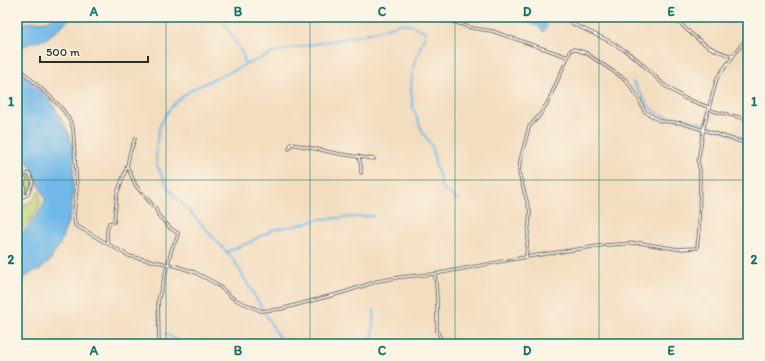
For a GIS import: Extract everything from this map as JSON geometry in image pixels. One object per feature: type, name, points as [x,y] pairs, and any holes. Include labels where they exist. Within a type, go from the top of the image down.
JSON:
[{"type":"street","points":[[439,17],[472,28],[492,31],[568,57]]},
{"type":"street","points":[[565,17],[573,24],[609,41],[624,50],[638,60],[671,90],[684,98],[710,108],[713,111],[739,117],[748,121]]},
{"type":"street","points":[[673,17],[703,44],[715,51],[733,56]]},
{"type":"street","points":[[17,65],[29,79],[68,114],[72,122],[77,187],[74,223],[129,256],[187,268],[215,283],[234,299],[261,311],[288,307],[345,292],[378,281],[435,274],[526,257],[604,245],[640,243],[677,248],[697,248],[699,230],[700,172],[698,161],[704,126],[718,78],[748,36]]},
{"type":"street","points":[[526,257],[530,212],[519,173],[520,161],[529,127],[539,116],[548,102],[571,50],[574,49],[596,59],[626,80],[639,98],[644,112],[660,121],[682,123],[748,144]]},
{"type":"street","points":[[108,244],[106,236],[108,225],[109,223],[114,222],[117,194],[135,139]]},
{"type":"street","points":[[289,149],[292,144],[374,159]]},
{"type":"street","points":[[358,156],[361,173]]},
{"type":"street","points":[[127,166],[136,186],[145,194],[156,209],[158,215],[178,233],[158,301],[159,344]]},
{"type":"street","points":[[17,183],[18,174],[30,174],[33,182],[29,193],[17,199]]},
{"type":"street","points":[[24,174],[24,196]]},
{"type":"street","points":[[18,179],[32,179]]},
{"type":"street","points":[[17,187],[31,188]]},
{"type":"street","points":[[435,274],[437,331],[444,344]]},
{"type":"green space","points":[[30,173],[34,183],[28,194],[24,198],[17,201],[17,174]]},
{"type":"green space","points":[[38,191],[40,196],[39,206],[20,230],[17,229],[17,207],[28,204],[32,201]]},
{"type":"water","points":[[53,17],[72,17],[45,40],[33,42],[17,49],[17,26],[30,22],[48,21]]},
{"type":"water","points":[[514,17],[544,17],[547,27],[543,32],[540,27]]},
{"type":"water","points":[[17,67],[49,99],[70,136],[74,154],[71,213],[60,244],[49,262],[39,270],[32,272],[17,284],[17,239],[42,208],[45,199],[30,166],[17,146]]},
{"type":"waterway","points":[[221,17],[243,55],[245,64],[194,89],[174,104],[166,114],[160,126],[157,138],[156,160],[168,188],[233,259],[283,344]]},
{"type":"waterway","points":[[245,64],[256,61],[272,53],[363,35],[403,23],[426,32],[414,65],[411,88],[413,108],[423,133],[432,146],[436,167],[440,177],[440,184],[446,192],[460,201]]},
{"type":"waterway","points":[[633,82],[650,108],[661,115],[700,122],[748,140]]},
{"type":"waterway","points":[[226,252],[248,243],[274,229],[299,225],[321,219],[374,216]]},
{"type":"waterway","points":[[372,344],[374,310]]},
{"type":"waterway","points":[[165,333],[183,344]]}]
